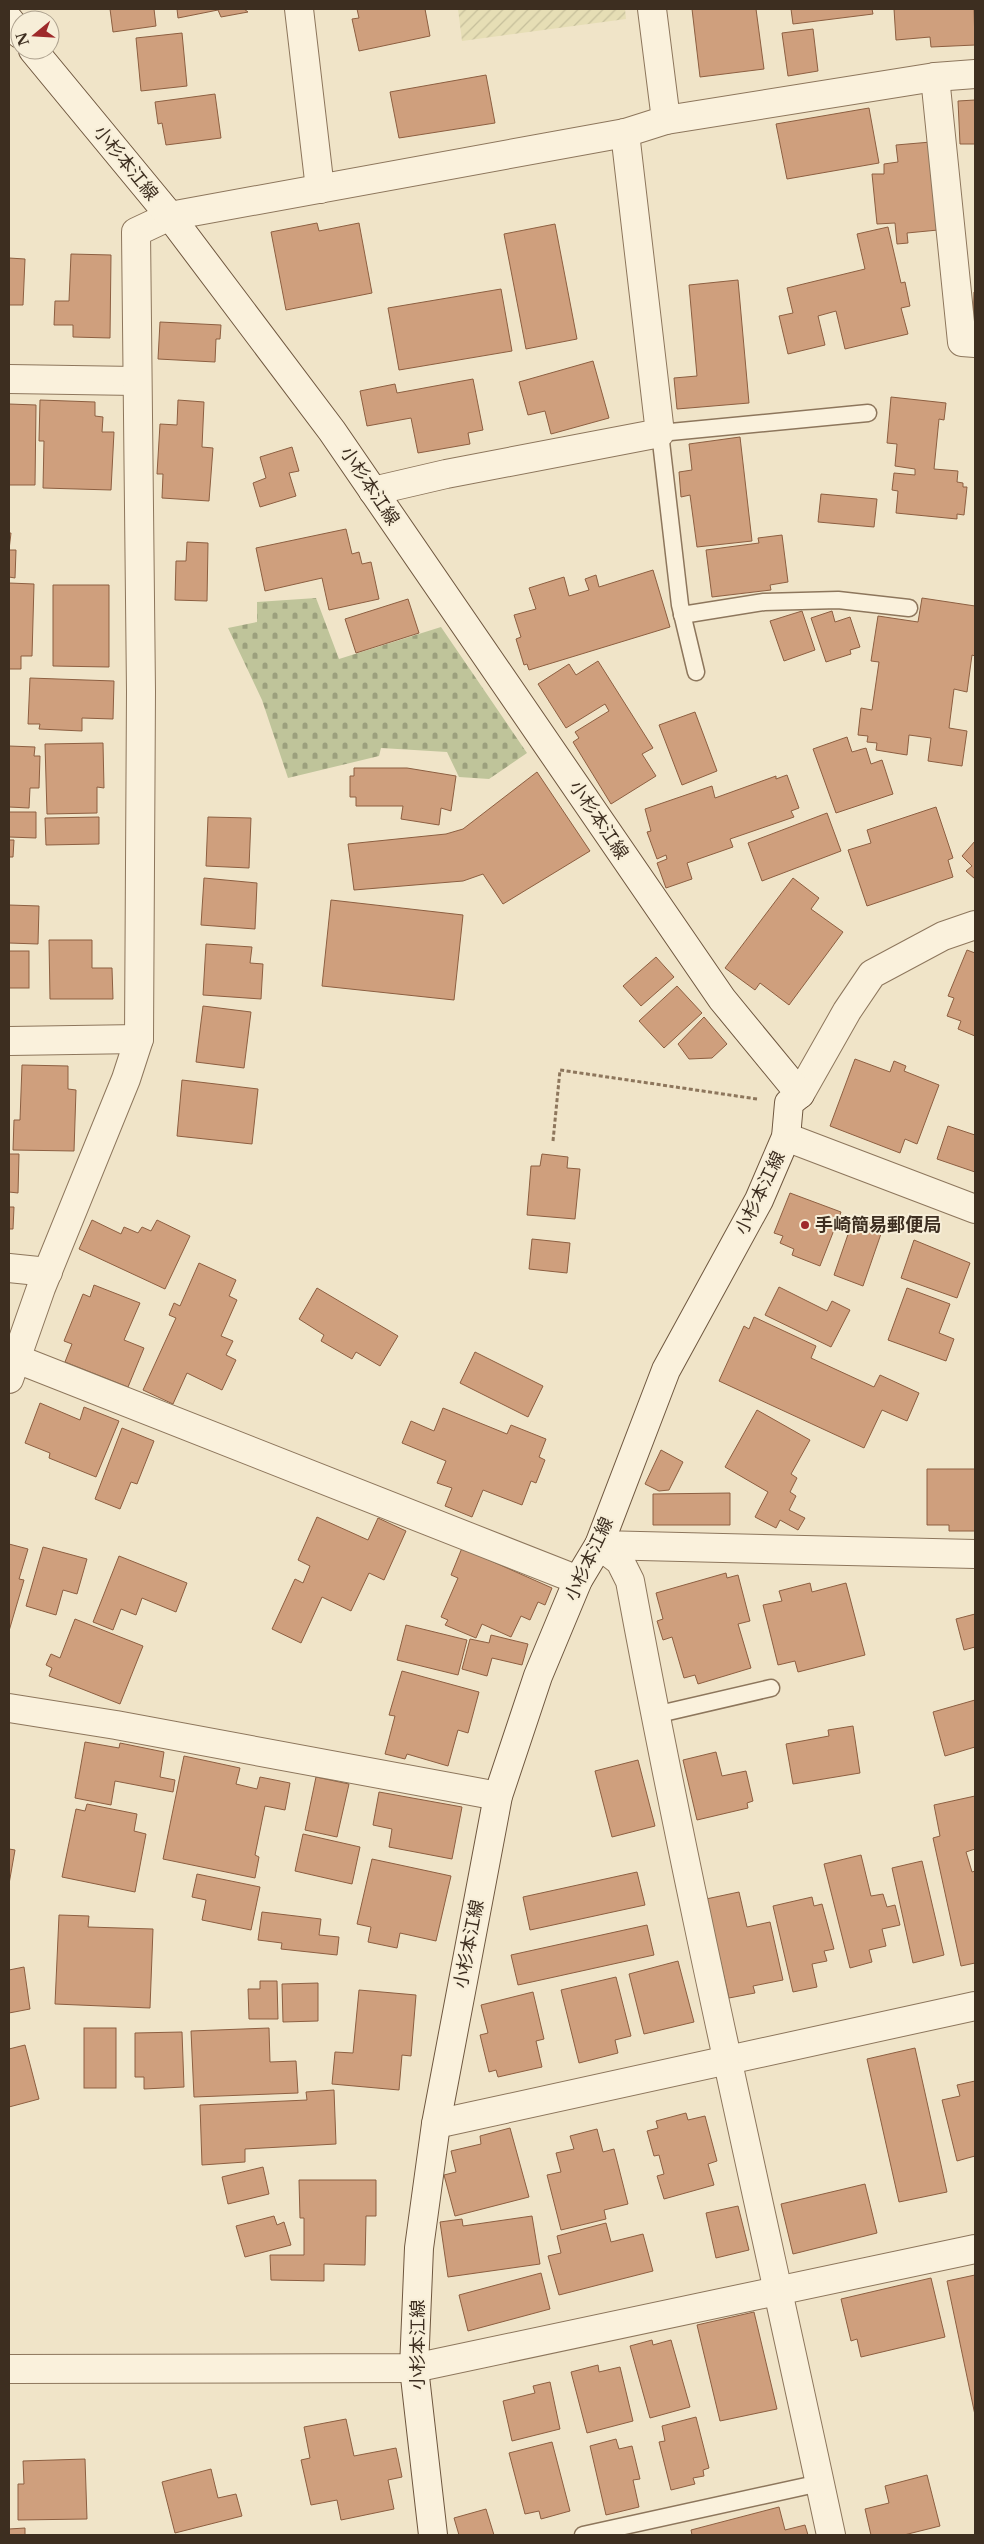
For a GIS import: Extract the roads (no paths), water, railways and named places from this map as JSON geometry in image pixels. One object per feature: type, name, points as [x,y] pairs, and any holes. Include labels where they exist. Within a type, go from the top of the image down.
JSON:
[{"type":"street","points":[[299,9],[320,189]]},
{"type":"street","points":[[652,9],[666,120]]},
{"type":"street","name":"小杉本江線","points":[[42,60],[170,216],[332,431],[722,999],[794,1099],[786,1137],[759,1200],[666,1370],[599,1545],[578,1580],[538,1676],[498,1796],[436,2124],[419,2248],[414,2368],[433,2535]]},
{"type":"street","points":[[578,1580],[13,1369],[48,1272],[126,1079],[139,1039],[141,691],[136,381],[136,232],[170,216],[625,133],[666,120],[935,77],[975,74]]},
{"type":"street","points":[[935,77],[962,342],[975,344]]},
{"type":"street","points":[[373,491],[446,474],[660,433],[625,133]]},
{"type":"street","points":[[9,379],[136,381]]},
{"type":"street","points":[[794,1099],[847,1011],[872,974],[943,936],[975,925]]},
{"type":"street","points":[[9,1041],[139,1039]]},
{"type":"street","points":[[786,1137],[975,1209]]},
{"type":"street","points":[[9,1268],[48,1272]]},
{"type":"street","points":[[599,1545],[975,1554]]},
{"type":"street","points":[[599,1545],[620,1561],[630,1581],[654,1715],[727,2060],[780,2291],[831,2535]]},
{"type":"street","points":[[9,1708],[116,1725],[498,1796]]},
{"type":"street","points":[[436,2124],[975,2006]]},
{"type":"street","points":[[9,2369],[414,2368],[975,2249]]},
{"type":"lane","points":[[696,672],[682,615],[660,433],[868,413]]},
{"type":"lane","points":[[682,615],[764,602],[838,600],[909,608]]},
{"type":"lane","points":[[654,1715],[771,1688]]},
{"type":"lane","points":[[583,2535],[820,2483]]},
{"type":"place","name":"手崎簡易郵便局","points":[[805,1225]]}]
